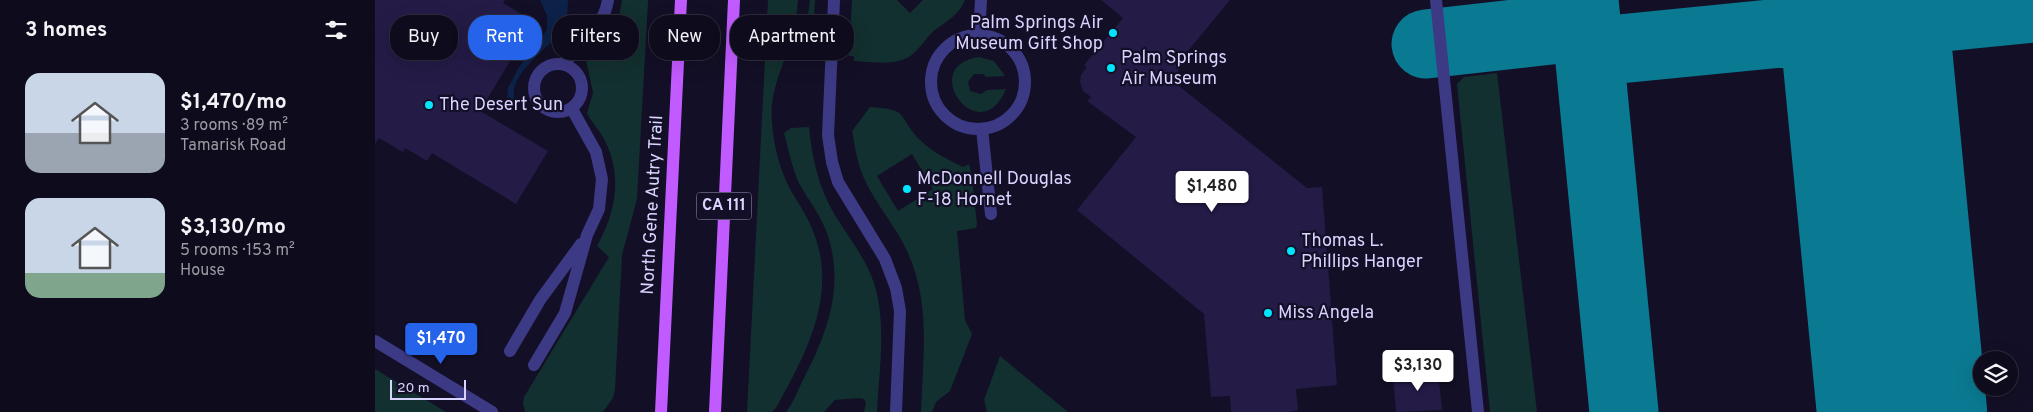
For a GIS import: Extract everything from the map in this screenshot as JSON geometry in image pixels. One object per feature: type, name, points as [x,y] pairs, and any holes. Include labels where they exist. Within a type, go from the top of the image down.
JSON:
[{"type":"main road","name":"North Gene Autry Trail","points":[[661,412],[681,0]]},
{"type":"main road","name":"CA 111","points":[[715,412],[734,0]]},
{"type":"street","points":[[563,64],[595,29],[604,15],[607,0]]},
{"type":"street","points":[[834,0],[828,135],[832,162],[838,182],[885,260],[896,288],[900,311],[896,412]]},
{"type":"street","points":[[979,34],[981,0]]},
{"type":"street","points":[[1436,0],[1479,412]]},
{"type":"street","points":[[979,34],[994,37],[1009,45],[1019,58],[1025,72],[1025,88],[1020,104],[1011,117],[997,126],[981,129],[965,128],[951,122],[940,111],[932,97],[930,81],[932,66],[945,48],[963,36],[979,34]]},
{"type":"street","points":[[563,64],[571,67],[582,80],[582,97],[571,109],[564,112],[549,111],[542,107],[534,93],[536,78],[547,66],[563,64]]},
{"type":"street","points":[[534,365],[565,313],[587,236],[599,209],[602,179],[596,152],[571,109]]},
{"type":"street","points":[[981,129],[991,214]]},
{"type":"street","points":[[510,350],[540,300],[587,236]]},
{"type":"street","points":[[375,341],[492,412]]},
{"type":"green space","points":[[622,0],[648,0],[637,199],[622,255],[615,390],[613,398],[603,412],[525,412],[524,397],[609,257],[597,246],[604,233],[613,207],[615,193],[614,166],[604,139],[587,113],[593,93],[586,60],[639,60],[639,15],[619,15]]},
{"type":"green space","points":[[768,0],[798,0],[796,15],[767,15]]},
{"type":"green space","points":[[810,0],[815,0],[814,15],[808,15]]},
{"type":"green space","points":[[852,0],[897,0],[910,13],[923,0],[965,0],[956,13],[932,32],[914,53],[893,62],[854,61],[854,15],[851,15]]},
{"type":"green space","points":[[979,57],[994,61],[1005,76],[986,77],[983,74],[974,74],[968,82],[970,91],[981,94],[987,90],[1006,89],[995,106],[982,112],[969,109],[959,100],[953,88],[953,75],[961,64]]},
{"type":"green space","points":[[765,60],[784,60],[773,99],[775,146],[782,171],[817,241],[822,266],[822,291],[818,315],[810,338],[789,385],[776,408],[772,412],[747,412]]},
{"type":"green space","points":[[1497,73],[1537,412],[1490,412],[1457,84],[1464,77]]},
{"type":"green space","points":[[870,107],[892,110],[902,115],[913,132],[930,148],[963,167],[969,164],[977,224],[976,228],[957,231],[965,320],[972,334],[950,391],[936,402],[932,412],[921,412],[924,330],[920,290],[915,270],[902,241],[863,176],[852,131]],"holes":[[[912,154],[933,189],[898,211],[877,176]]]},
{"type":"green space","points":[[809,127],[814,162],[825,196],[867,266],[878,299],[881,347],[877,412],[864,412],[866,403],[864,399],[859,398],[835,400],[824,412],[786,412],[794,400],[821,342],[832,305],[834,286],[834,267],[825,228],[797,179],[784,133],[791,128]]},
{"type":"green space","points":[[1000,356],[1068,412],[987,412],[984,400]]},
{"type":"green space","points":[[375,369],[446,412],[375,412]]},
{"type":"water","points":[[540,0],[568,0],[567,15],[552,15],[552,41],[542,51],[542,37],[547,30],[547,16]]},
{"type":"water","points":[[524,60],[533,60],[519,77],[515,87],[514,98],[519,108],[513,107],[507,100],[508,88]]},
{"type":"building","name":"The Desert Sun","points":[[375,0],[505,0],[503,3],[524,15],[468,15],[468,60],[511,60],[480,111],[548,151],[516,204],[432,153],[427,161],[405,148],[403,152],[379,138],[375,144]]},
{"type":"building","points":[[1101,0],[1230,0],[1178,63],[1179,86],[1307,188],[1322,187],[1337,385],[1296,389],[1298,410],[1289,412],[1231,412],[1230,396],[1211,397],[1204,314],[1077,210],[1136,137],[1087,101],[1091,97],[1083,91],[1080,82],[1081,75],[1087,67],[1084,65],[1123,18]]},
{"type":"building","points":[[1438,370],[1442,410],[1396,412],[1393,375]]},
{"type":"taxiway","points":[[1584,0],[1624,412]]},
{"type":"taxiway","points":[[1589,52],[2033,8]]},
{"type":"taxiway","points":[[1426,44],[1586,26]]},
{"type":"taxiway","points":[[1780,33],[1793,34],[1817,41],[1838,53],[1854,71],[1861,83],[1873,115]]},
{"type":"runway","points":[[1862,0],[1902,412]]},
{"type":"place","name":"Palm Springs Air Museum Gift Shop","points":[[1113,33]]},
{"type":"place","name":"Palm Springs Air Museum","points":[[1111,68]]},
{"type":"place","name":"The Desert Sun","points":[[429,105]]},
{"type":"place","name":"McDonnell Douglas F-18 Hornet","points":[[907,189]]},
{"type":"place","name":"Thomas L. Phillips Hanger","points":[[1291,251]]},
{"type":"place","name":"Miss Angela","points":[[1268,313]]}]
